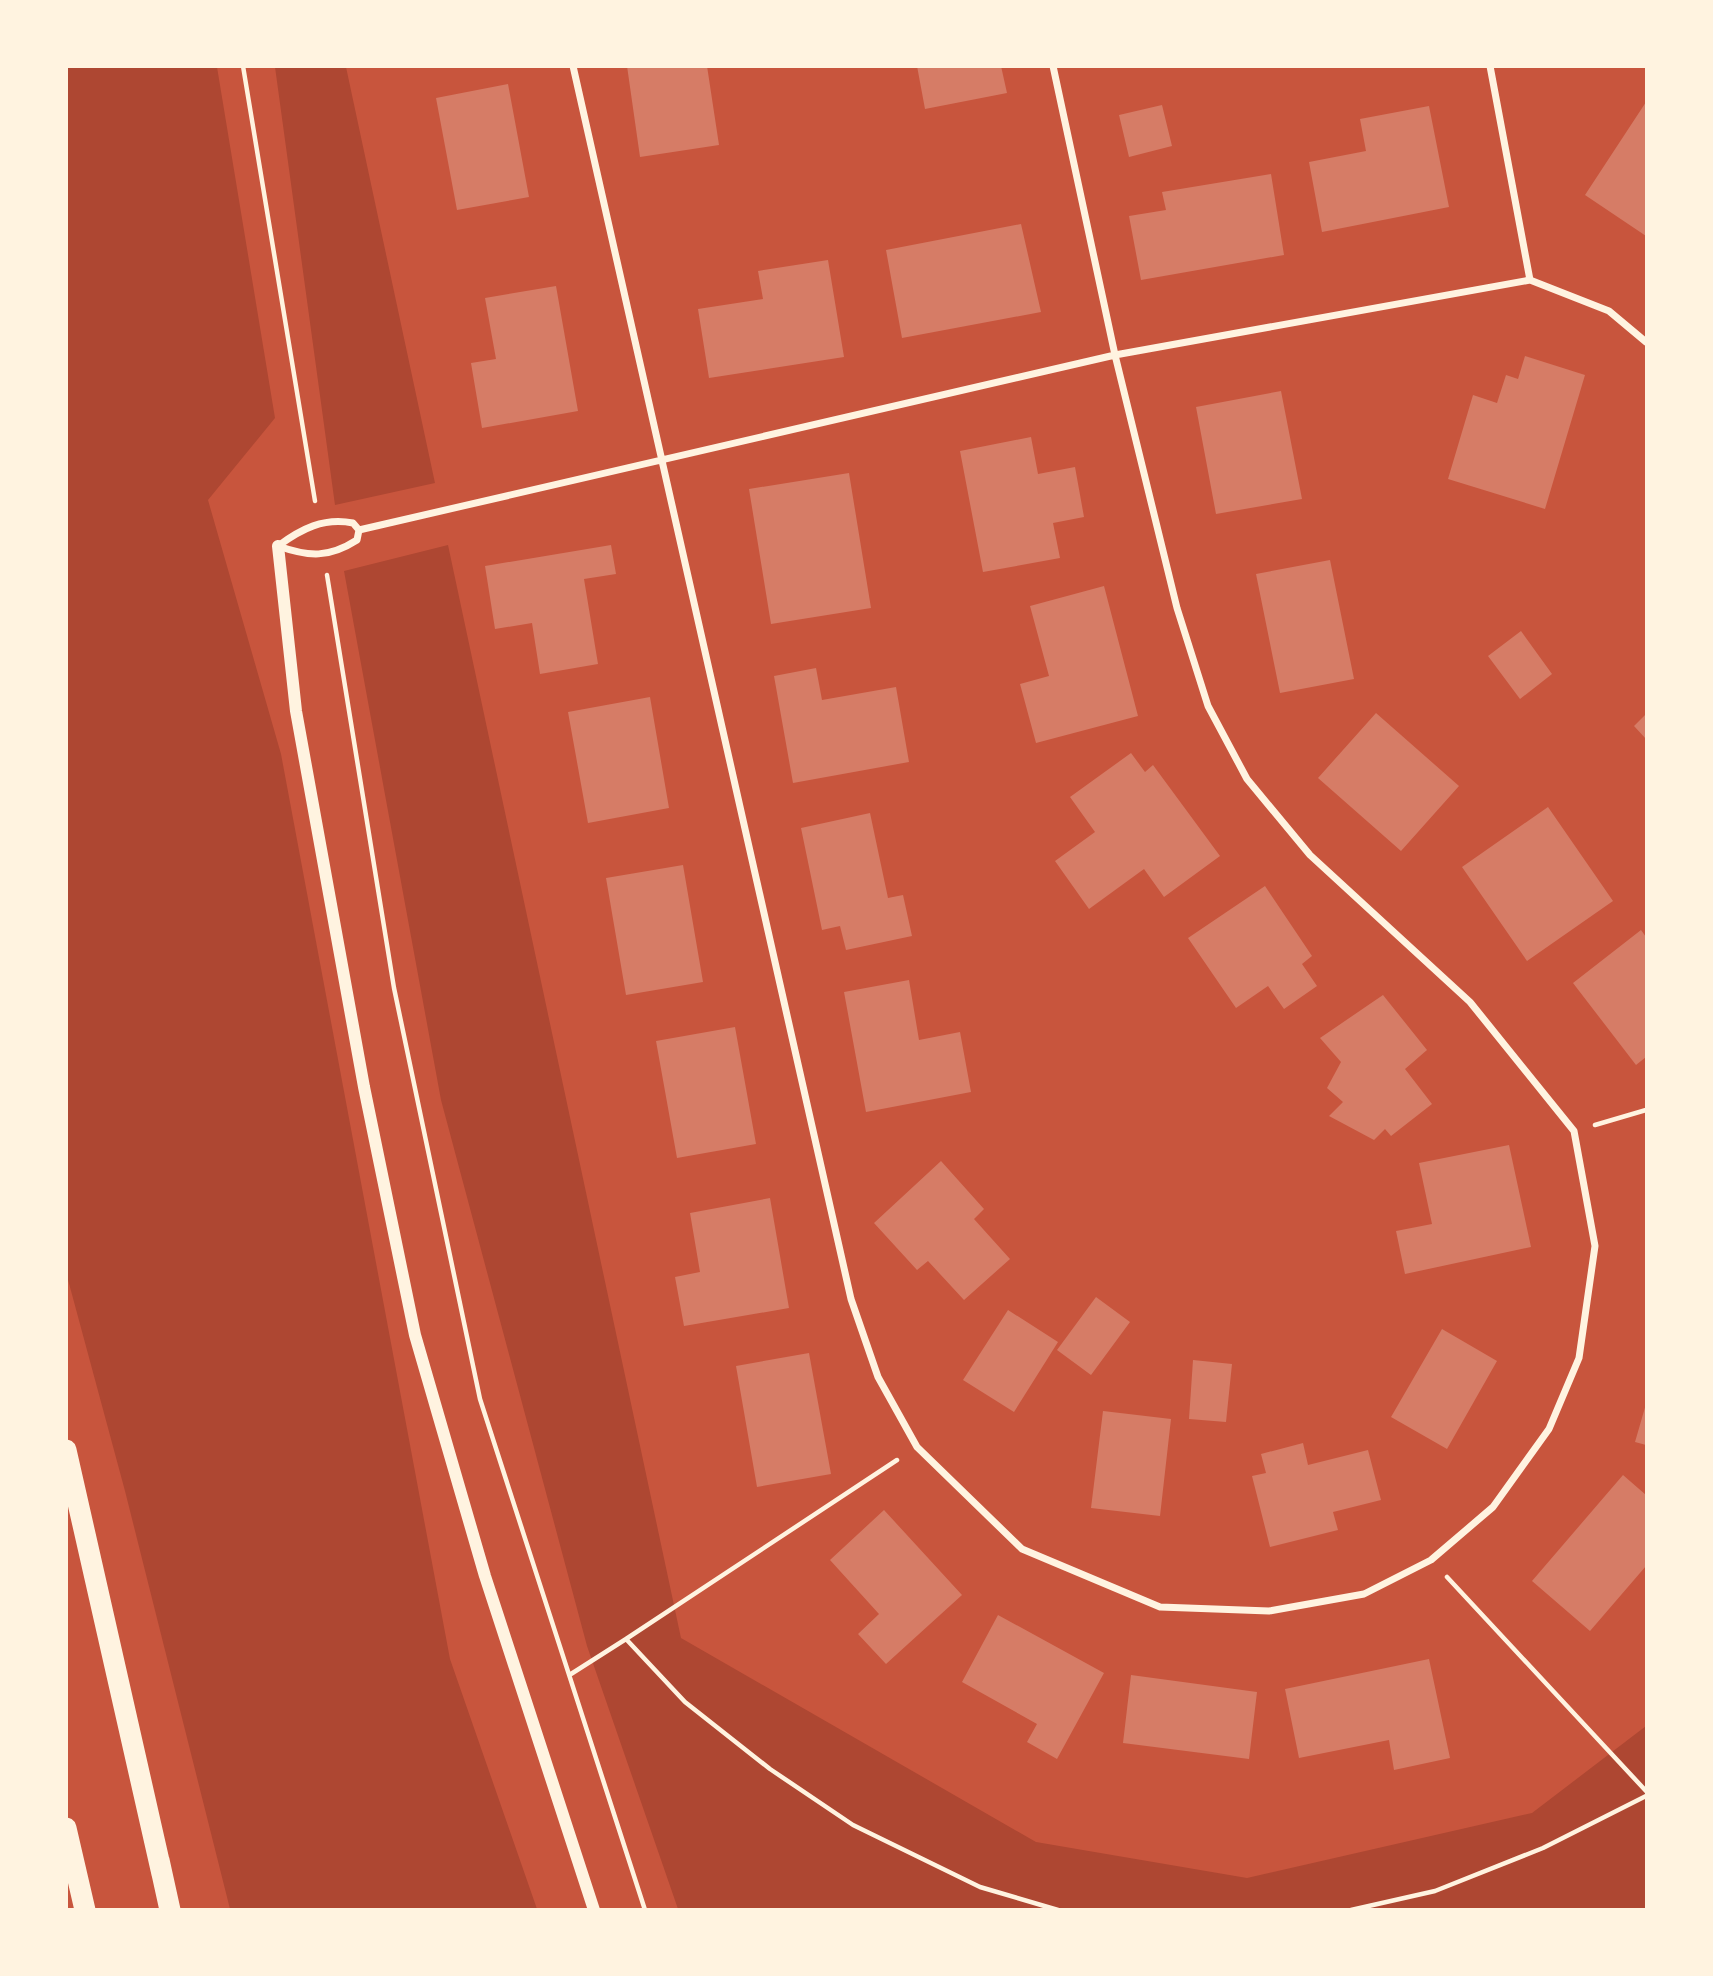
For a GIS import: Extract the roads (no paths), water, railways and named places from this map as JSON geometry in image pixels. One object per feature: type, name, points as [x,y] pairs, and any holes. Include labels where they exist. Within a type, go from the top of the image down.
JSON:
[{"type":"highway","points":[[66,1450],[170,1909]]},
{"type":"highway","points":[[66,1500],[162,1874]]},
{"type":"highway","points":[[66,1828],[85,1909]]},
{"type":"street","points":[[573,66],[851,1299],[878,1377],[917,1447],[1022,1549],[1160,1607],[1269,1611],[1364,1594],[1431,1560],[1493,1507],[1549,1429],[1579,1358],[1595,1246],[1574,1130],[1470,1002],[1310,855],[1247,779],[1208,706],[1177,608],[1115,355],[1053,66]]},
{"type":"street","points":[[1490,66],[1530,280]]},
{"type":"street","points":[[359,530],[1115,355],[1530,280],[1609,311],[1647,342]]},
{"type":"street","points":[[278,546],[296,532],[319,523],[341,520],[353,523],[359,530]]},
{"type":"street","points":[[278,546],[300,554],[324,556],[357,540],[359,530]]},
{"type":"street","points":[[278,546],[298,724],[364,1087],[415,1335],[485,1576],[594,1909]]}]
